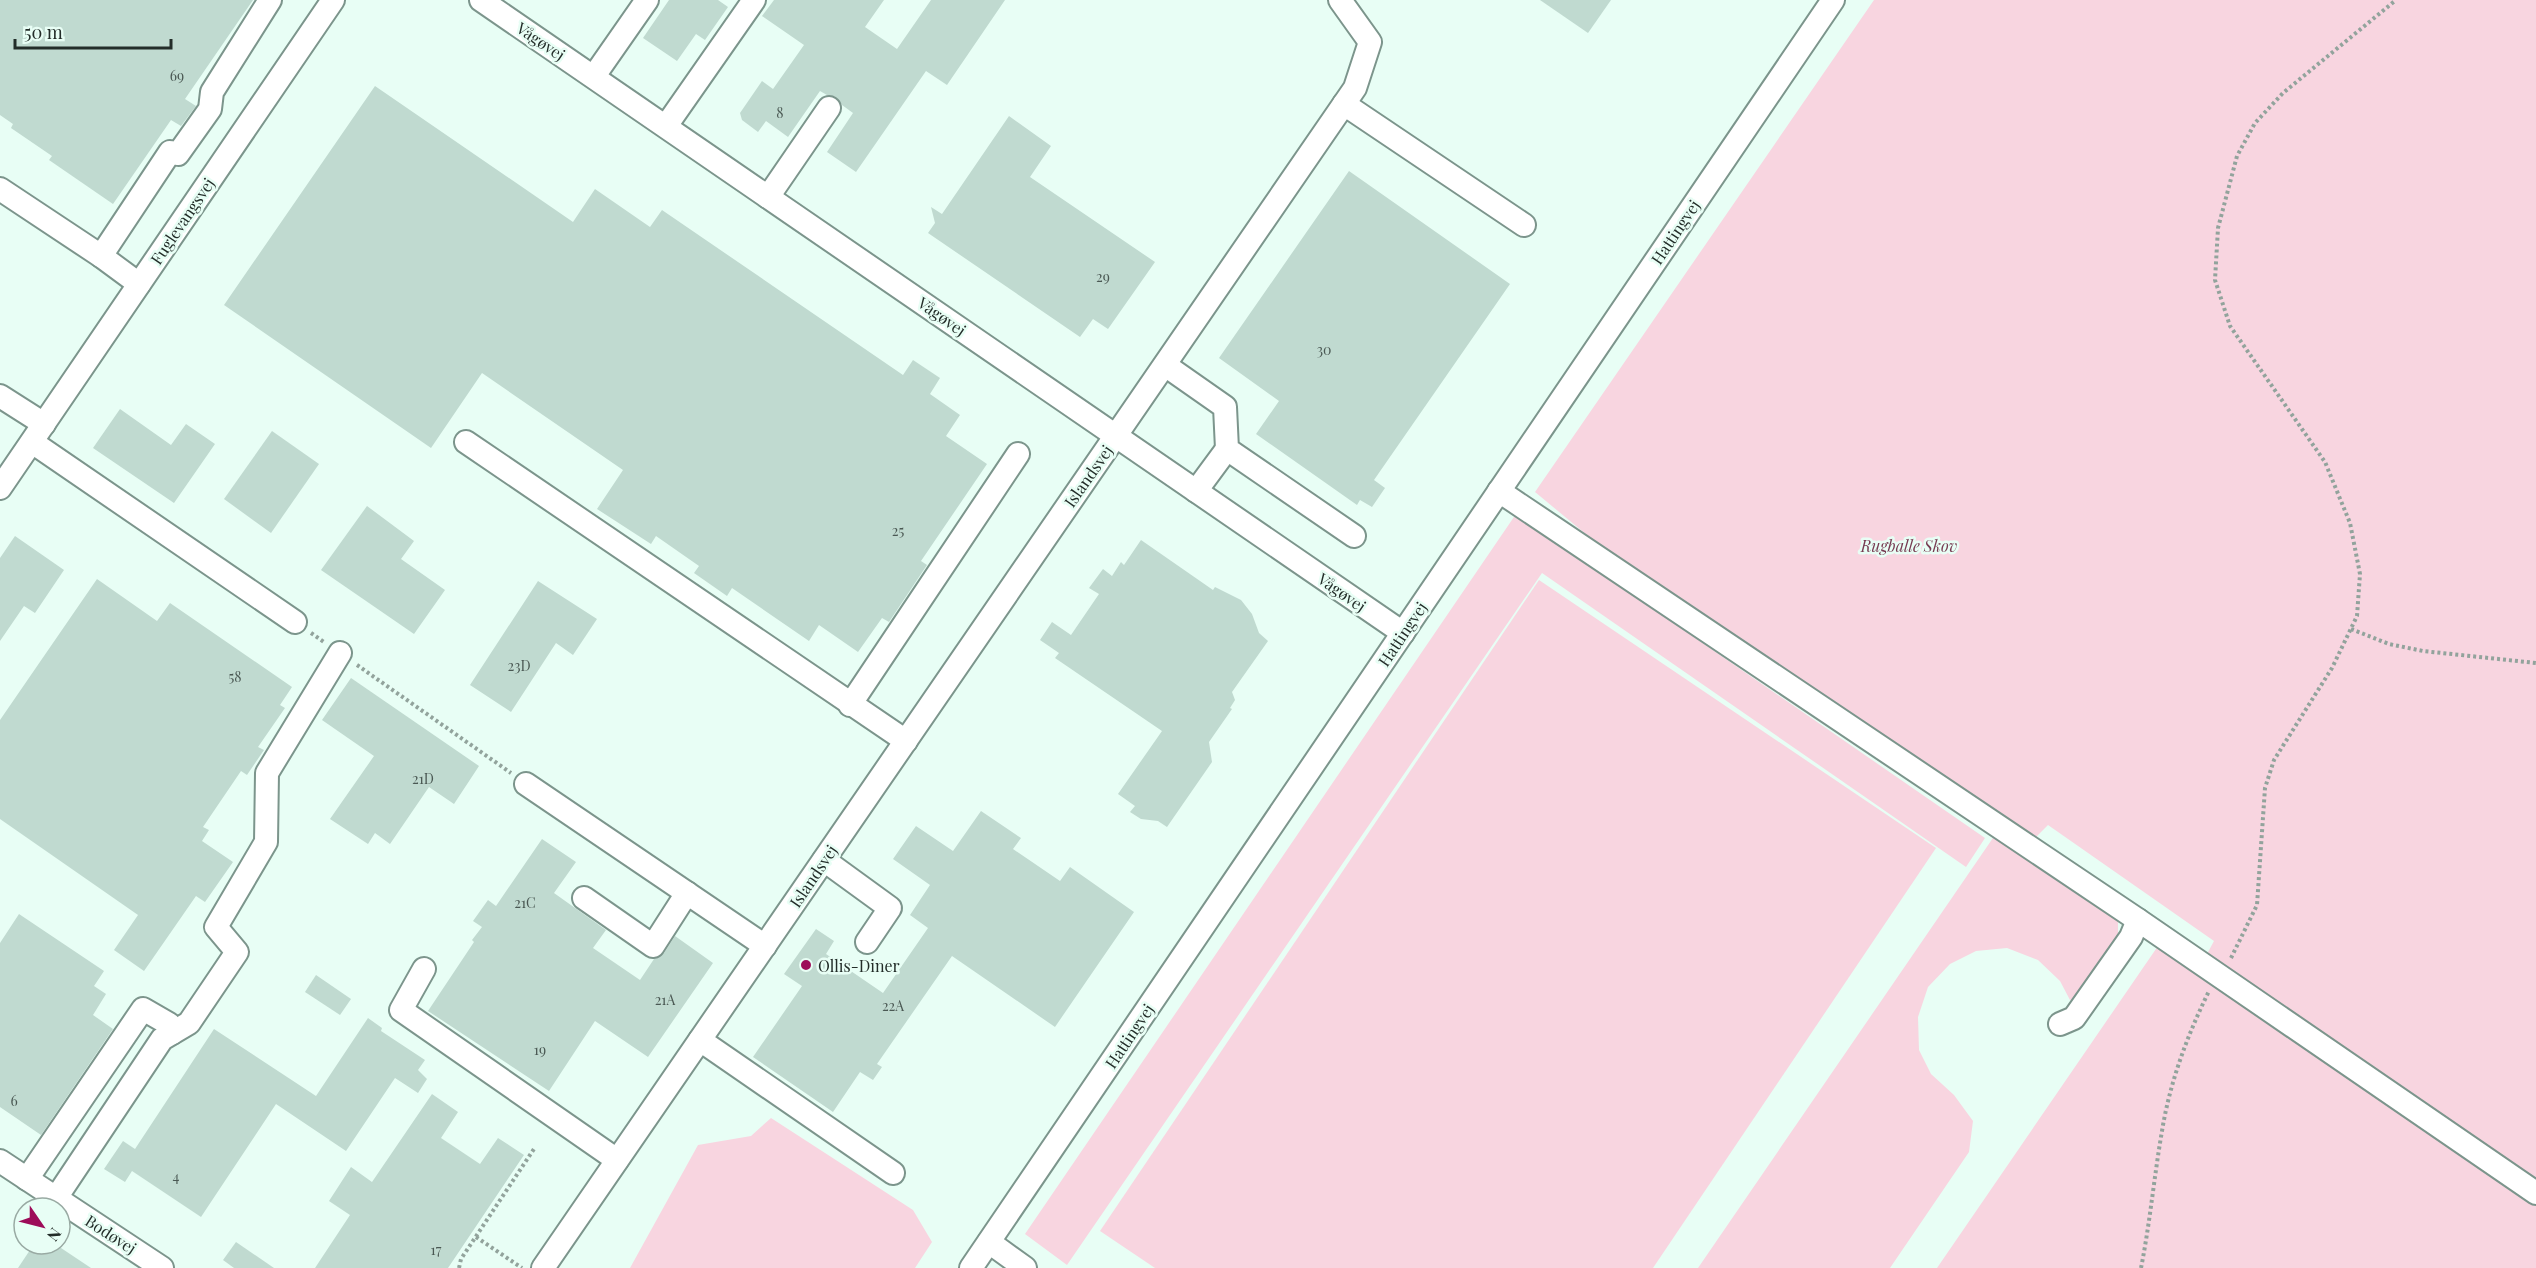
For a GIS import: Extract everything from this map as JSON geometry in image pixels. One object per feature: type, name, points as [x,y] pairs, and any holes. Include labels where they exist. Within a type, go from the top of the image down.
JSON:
[{"type":"street","points":[[100,256],[170,152],[178,154],[210,110],[212,92],[270,0]]},
{"type":"street","name":"Fuglevangsvej","points":[[0,488],[333,0]]},
{"type":"street","name":"Vågøvej","points":[[481,0],[1403,633]]},
{"type":"street","points":[[594,76],[647,0]]},
{"type":"street","points":[[666,126],[754,0]]},
{"type":"street","name":"Islandsvej","points":[[543,1268],[1355,88],[1370,42],[1340,0]]},
{"type":"street","name":"Hattingvej","points":[[971,1268],[1833,0]]},
{"type":"street","points":[[1344,104],[1524,225]]},
{"type":"street","points":[[768,197],[829,108]]},
{"type":"street","points":[[0,189],[139,284]]},
{"type":"street","points":[[1165,365],[1225,407],[1227,449],[1196,491]]},
{"type":"street","points":[[0,396],[38,433],[295,622]]},
{"type":"street","points":[[466,442],[906,741]]},
{"type":"street","points":[[1227,449],[1354,536]]},
{"type":"street","points":[[850,705],[1018,454]]},
{"type":"street","points":[[1499,491],[2138,920],[2536,1193]]},
{"type":"street","points":[[57,1196],[162,1039],[189,1023],[237,952],[216,927],[266,842],[267,773],[340,653]]},
{"type":"street","points":[[526,784],[765,946]]},
{"type":"street","points":[[824,860],[890,908],[867,942]]},
{"type":"street","points":[[584,898],[653,946],[687,893]]},
{"type":"street","points":[[2060,1024],[2074,1018],[2131,938],[2138,920]]},
{"type":"street","points":[[424,969],[401,1010],[617,1160]]},
{"type":"street","points":[[27,1179],[143,1009],[169,1024],[172,1033]]},
{"type":"street","points":[[700,1040],[893,1173]]},
{"type":"street","name":"Bodøvej","points":[[0,1161],[53,1196]]},
{"type":"street","name":"Bodøvej","points":[[72,1209],[162,1268]]},
{"type":"street","points":[[989,1242],[1025,1268]]},
{"type":"path","points":[[2140,1268],[2148,1235],[2162,1130],[2174,1076],[2193,1024],[2217,974],[2234,954],[2257,905],[2265,788],[2274,760],[2332,668],[2357,616],[2360,574],[2350,523],[2325,462],[2230,326],[2216,280],[2218,228],[2236,156],[2255,123],[2283,93],[2396,0]]},
{"type":"path","points":[[295,622],[526,784]]},
{"type":"path","points":[[2351,629],[2389,644],[2423,651],[2536,663]]},
{"type":"path","points":[[459,1268],[461,1259],[534,1149]]},
{"type":"path","points":[[475,1237],[523,1268]]},
{"type":"green space","name":"Rugballe Skov","points":[[1874,0],[2536,0],[2536,1185],[2207,954],[2214,941],[2048,825],[2033,840],[1599,545],[1535,492]]},
{"type":"green space","points":[[1516,514],[1985,838],[1966,867],[1542,573],[1067,1265],[1025,1234]]},
{"type":"green space","points":[[1539,580],[1936,848],[1653,1268],[1155,1268],[1100,1231]]},
{"type":"green space","points":[[1995,835],[2118,917],[2118,938],[2083,994],[2070,1000],[2060,981],[2038,960],[2007,948],[1976,951],[1950,964],[1928,987],[1918,1017],[1919,1050],[1931,1074],[1954,1095],[1973,1121],[1969,1152],[1890,1268],[1698,1268]]},
{"type":"green space","points":[[2158,946],[2428,1134],[2536,1205],[2536,1268],[1937,1268]]},
{"type":"green space","points":[[771,1118],[913,1210],[932,1242],[915,1268],[630,1268],[698,1145],[751,1136]]},
{"type":"building","points":[[0,0],[253,0],[185,99],[196,106],[181,126],[171,120],[113,204],[49,160],[52,156],[11,128],[13,124],[0,115]]},
{"type":"building","points":[[669,0],[718,0],[728,7],[705,40],[696,34],[677,61],[643,38]]},
{"type":"building","points":[[774,0],[884,0],[865,27],[897,49],[931,0],[1005,0],[947,85],[926,71],[856,172],[827,152],[853,113],[836,97],[820,91],[788,137],[766,121],[758,132],[742,120],[740,113],[762,81],[773,89],[804,45],[762,16]]},
{"type":"building","points":[[1540,0],[1611,0],[1588,33]]},
{"type":"building","points":[[375,86],[573,222],[595,189],[650,227],[662,210],[903,375],[913,360],[940,378],[930,394],[960,415],[946,436],[987,464],[921,561],[927,565],[889,622],[882,618],[858,652],[819,625],[809,641],[732,588],[727,596],[694,573],[699,566],[656,536],[651,544],[597,509],[623,470],[482,373],[431,448],[224,305]]},
{"type":"building","points":[[1009,116],[1051,146],[1030,177],[1155,262],[1108,329],[1093,319],[1080,337],[928,233],[935,223],[931,207],[942,214]]},
{"type":"building","points":[[1349,171],[1510,284],[1374,480],[1385,488],[1372,507],[1360,500],[1357,505],[1256,434],[1279,401],[1219,358]]},
{"type":"building","points":[[120,409],[171,445],[186,424],[215,444],[174,503],[93,448]]},
{"type":"building","points":[[272,431],[319,464],[271,533],[224,499]]},
{"type":"building","points":[[367,506],[414,541],[401,559],[445,590],[414,634],[321,570]]},
{"type":"building","points":[[15,536],[64,570],[35,613],[24,606],[0,641],[0,558]]},
{"type":"building","points":[[1141,540],[1213,590],[1215,587],[1241,600],[1252,614],[1259,633],[1268,641],[1232,692],[1235,700],[1230,708],[1232,709],[1209,742],[1212,762],[1167,827],[1158,821],[1141,819],[1130,812],[1135,806],[1118,794],[1162,731],[1055,658],[1059,653],[1040,640],[1052,622],[1071,635],[1099,594],[1089,588],[1103,569],[1112,576],[1121,562],[1124,565]]},
{"type":"building","points":[[97,579],[157,621],[170,603],[292,687],[280,705],[285,708],[258,747],[264,750],[247,775],[241,771],[203,827],[209,830],[202,841],[233,862],[205,902],[196,896],[144,971],[114,950],[138,915],[0,819],[0,720]]},
{"type":"building","points":[[538,581],[597,619],[573,655],[556,643],[511,712],[470,685]]},
{"type":"building","points":[[351,678],[479,766],[454,804],[429,787],[390,844],[375,833],[368,844],[330,819],[374,756],[322,720]]},
{"type":"building","points":[[981,811],[1021,838],[1013,849],[1060,881],[1070,867],[1134,912],[1055,1027],[952,956],[877,1064],[882,1067],[873,1080],[860,1072],[833,1112],[753,1057],[802,986],[784,974],[816,929],[834,941],[826,954],[883,993],[928,928],[910,915],[930,885],[893,859],[916,826],[953,851]]},
{"type":"building","points":[[542,839],[576,862],[554,893],[606,930],[593,948],[640,980],[654,959],[664,953],[675,936],[713,963],[648,1057],[595,1021],[549,1091],[428,1011],[482,927],[473,921],[488,900],[496,906]]},
{"type":"building","points":[[19,914],[104,971],[94,986],[106,994],[93,1015],[113,1029],[41,1135],[0,1107],[0,943]]},
{"type":"building","points":[[316,975],[351,999],[340,1015],[305,992]]},
{"type":"building","points":[[368,1018],[382,1028],[381,1031],[425,1060],[418,1070],[427,1079],[418,1093],[395,1078],[346,1151],[276,1104],[201,1217],[132,1171],[125,1182],[104,1169],[123,1141],[135,1149],[214,1029],[316,1096]]},
{"type":"building","points":[[432,1094],[458,1112],[441,1138],[480,1164],[498,1138],[524,1155],[448,1268],[315,1268],[350,1215],[329,1201],[351,1167],[372,1182]]},
{"type":"building","points":[[236,1242],[274,1268],[234,1268],[223,1260]]},
{"type":"building","points":[[72,1255],[91,1268],[18,1268],[26,1256]]},
{"type":"place","name":"Ollis-Diner","points":[[806,965]]}]
